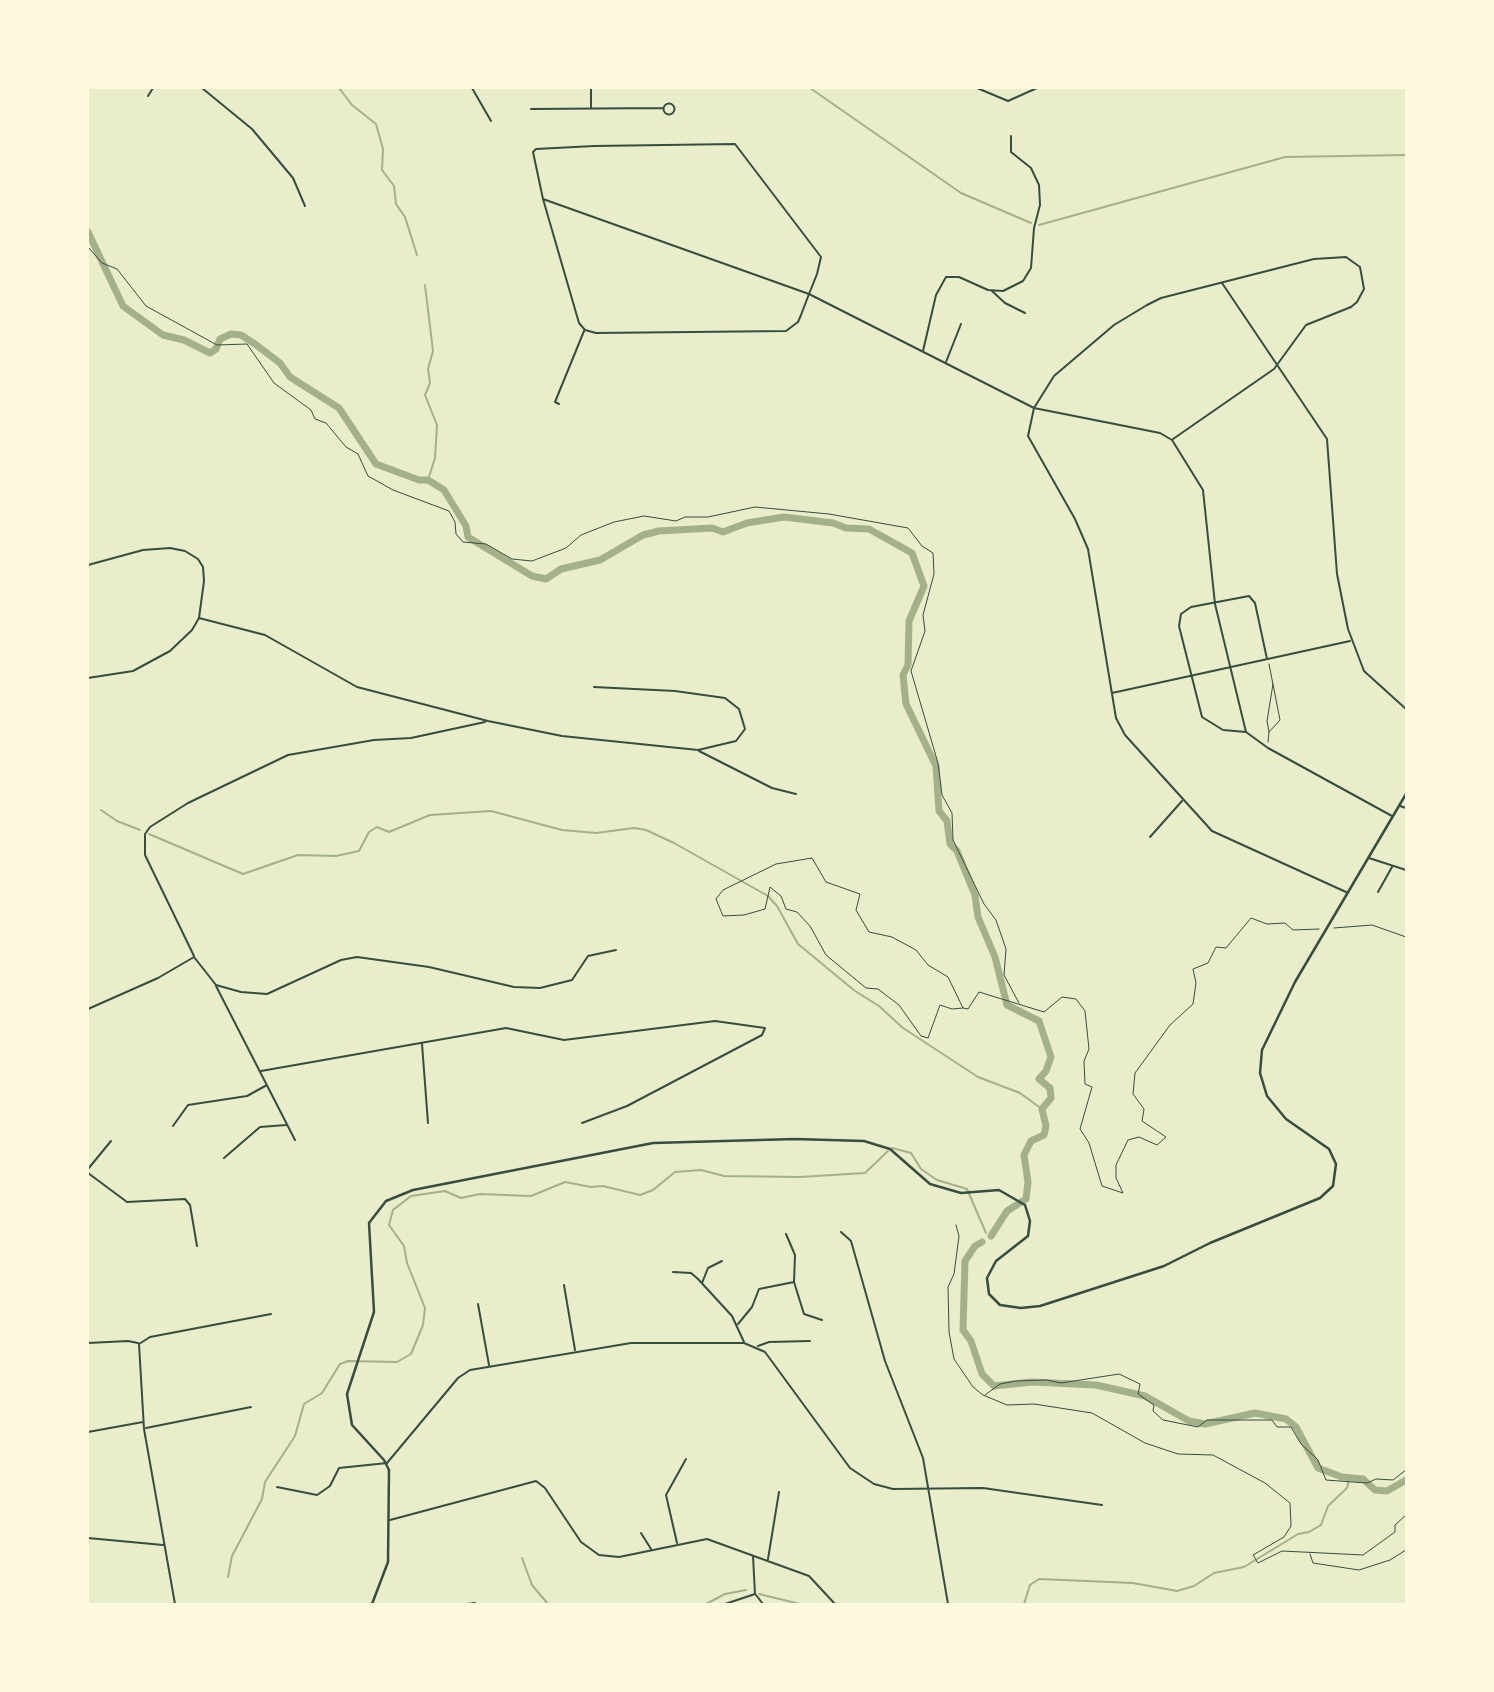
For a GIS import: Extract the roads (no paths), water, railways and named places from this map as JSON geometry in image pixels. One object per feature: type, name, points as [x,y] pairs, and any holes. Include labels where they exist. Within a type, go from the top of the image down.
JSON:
[{"type":"main road","points":[[373,1605],[386,1573],[390,1520],[387,1463],[359,1435],[349,1416],[347,1389],[374,1312],[369,1223],[386,1201],[413,1189],[586,1159],[653,1143],[796,1139],[874,1142],[890,1149],[930,1184],[970,1193],[1005,1192],[1025,1205],[1030,1221],[1028,1236],[996,1261],[987,1279],[991,1298],[1010,1308],[1040,1306],[1131,1279],[1325,1195],[1333,1186],[1337,1172],[1332,1153],[1278,1111],[1264,1090],[1259,1066],[1272,1023],[1406,794]]},
{"type":"street","points":[[148,96],[153,88]]},
{"type":"street","points":[[202,88],[252,129],[293,178],[305,206]]},
{"type":"street","points":[[472,88],[491,121]]},
{"type":"street","points":[[590,88],[591,108]]},
{"type":"street","points":[[977,88],[1009,102],[1037,88]]},
{"type":"street","points":[[531,109],[663,108]]},
{"type":"street","points":[[991,290],[1010,289],[1028,274],[1033,259],[1034,228],[1039,211],[1039,185],[1031,168],[1012,152],[1011,136]]},
{"type":"street","points":[[719,142],[735,144],[818,250],[821,262],[798,322],[791,329],[781,332],[606,333],[585,330],[579,323],[543,199],[533,150],[719,142]]},
{"type":"street","points":[[543,199],[809,294],[1034,408],[1160,433],[1172,440],[1203,490],[1215,604],[1228,667],[1246,732]]},
{"type":"street","points":[[1172,440],[1278,366],[1306,325],[1357,302],[1364,289],[1360,267],[1346,257],[1332,256],[1161,298],[1114,325],[1054,376],[1034,408],[1028,428],[1031,444],[1075,519],[1088,549],[1111,693],[1116,718],[1125,735],[1183,801],[1219,835],[1348,893]]},
{"type":"street","points":[[923,352],[936,295],[946,277],[959,277],[991,290],[1005,303],[1025,313]]},
{"type":"street","points":[[1221,282],[1327,439],[1337,574],[1352,641],[1357,658],[1370,679],[1406,709]]},
{"type":"street","points":[[946,363],[961,324]]},
{"type":"street","points":[[559,404],[555,402],[585,330]]},
{"type":"street","points":[[88,565],[155,549],[192,554],[203,568],[198,618],[186,635],[150,664],[118,676],[88,678]]},
{"type":"street","points":[[1267,659],[1253,598],[1243,596],[1191,607],[1179,619],[1202,718],[1223,730],[1246,732],[1268,748],[1393,816]]},
{"type":"street","points":[[198,618],[265,635],[356,687],[488,721],[562,736],[698,750],[719,747],[741,738],[745,723],[733,702],[713,696],[675,691],[594,687]]},
{"type":"street","points":[[1111,693],[1352,641]]},
{"type":"street","points":[[295,1140],[216,985],[202,971],[194,957],[145,855],[145,834],[150,827],[188,803],[288,755],[374,740],[411,738],[488,721]]},
{"type":"street","points":[[698,750],[772,788],[796,794]]},
{"type":"street","points":[[1150,837],[1183,801]]},
{"type":"street","points":[[1399,806],[1406,808]]},
{"type":"street","points":[[1368,858],[1406,870]]},
{"type":"street","points":[[1378,892],[1392,866]]},
{"type":"street","points":[[216,985],[241,992],[267,994],[341,960],[357,957],[429,967],[514,987],[540,988],[572,980],[588,956],[616,950]]},
{"type":"street","points":[[88,1009],[158,978],[194,957]]},
{"type":"street","points":[[261,1071],[506,1028],[564,1040],[715,1021],[765,1028],[762,1035],[667,1086],[627,1106],[582,1123]]},
{"type":"street","points":[[422,1043],[429,1123]]},
{"type":"street","points":[[173,1126],[188,1105],[247,1096],[268,1085]]},
{"type":"street","points":[[224,1158],[260,1126],[287,1125]]},
{"type":"street","points":[[111,1141],[88,1171],[127,1202],[185,1199],[190,1205],[197,1246]]},
{"type":"street","points":[[841,1232],[851,1241],[855,1251],[885,1361],[920,1446],[948,1605]]},
{"type":"street","points":[[786,1234],[795,1255],[794,1282],[804,1315],[822,1320]]},
{"type":"street","points":[[702,1284],[708,1268],[722,1261]]},
{"type":"street","points":[[673,1272],[691,1273],[737,1325],[744,1343]]},
{"type":"street","points":[[737,1325],[752,1307],[759,1289],[794,1282]]},
{"type":"street","points":[[564,1285],[575,1351]]},
{"type":"street","points":[[478,1304],[489,1366]]},
{"type":"street","points":[[88,1343],[128,1341],[139,1344],[150,1337],[271,1314]]},
{"type":"street","points":[[757,1347],[769,1342],[810,1341]]},
{"type":"street","points":[[277,1487],[317,1495],[330,1486],[339,1468],[387,1463],[463,1373],[575,1351],[650,1342],[744,1343],[757,1347],[776,1367],[850,1468],[884,1488],[983,1488],[1102,1505]]},
{"type":"street","points":[[139,1344],[144,1422],[175,1605]]},
{"type":"street","points":[[145,1429],[251,1407]]},
{"type":"street","points":[[88,1432],[144,1422]]},
{"type":"street","points":[[677,1544],[666,1495],[686,1459]]},
{"type":"street","points":[[390,1520],[536,1481],[545,1488],[589,1550],[611,1558],[707,1539],[808,1576],[835,1605]]},
{"type":"street","points":[[768,1560],[779,1492]]},
{"type":"street","points":[[641,1533],[652,1549]]},
{"type":"street","points":[[88,1538],[164,1545]]},
{"type":"street","points":[[753,1555],[755,1594],[763,1605]]},
{"type":"street","points":[[725,1605],[755,1594]]},
{"type":"street","points":[[467,1605],[475,1603]]},
{"type":"waterway","points":[[339,88],[352,105],[376,124],[383,149],[382,170],[394,186],[396,204],[405,217],[417,255]]},
{"type":"waterway","points":[[810,88],[961,193],[1031,223]]},
{"type":"waterway","points":[[1039,225],[1285,157],[1406,155]]},
{"type":"waterway","points":[[88,232],[123,306],[163,335],[184,340],[210,353],[216,349],[220,339],[231,334],[241,335],[255,344],[280,363],[290,377],[339,408],[376,464],[419,480],[428,480],[444,490],[466,526],[468,537],[532,576],[546,579],[561,569],[600,560],[643,535],[659,531],[712,528],[723,532],[747,523],[784,517],[833,523],[846,528],[869,529],[912,553],[924,586],[909,621],[908,665],[903,675],[906,704],[936,766],[939,811],[947,821],[950,844],[957,851],[975,895],[978,917],[995,957],[1007,1005],[1039,1021],[1051,1057],[1046,1071],[1039,1079],[1050,1088],[1051,1098],[1042,1109],[1046,1126],[1044,1135],[1031,1141],[1024,1155],[1028,1182],[1026,1199],[1007,1211],[991,1236]]},
{"type":"waterway","points":[[425,285],[433,351],[428,369],[430,383],[425,395],[437,425],[435,458],[428,480]]},
{"type":"waterway","points":[[101,810],[117,821],[140,830]]},
{"type":"waterway","points":[[149,834],[243,874],[298,855],[336,856],[359,851],[369,832],[377,827],[389,832],[430,815],[491,811],[562,830],[596,833],[634,828],[646,830],[768,896],[777,906],[798,944],[855,991],[879,1006],[903,1028],[978,1077],[1020,1093],[1042,1109]]},
{"type":"waterway","points":[[892,1148],[911,1153],[921,1169],[937,1180],[967,1189],[986,1233]]},
{"type":"waterway","points":[[228,1577],[232,1556],[262,1499],[265,1482],[295,1436],[304,1404],[322,1393],[340,1364],[348,1361],[397,1362],[411,1354],[423,1325],[425,1308],[407,1263],[404,1246],[389,1225],[393,1210],[411,1196],[445,1191],[461,1198],[480,1194],[531,1196],[565,1182],[591,1187],[603,1186],[640,1195],[653,1190],[675,1172],[701,1170],[724,1176],[800,1177],[865,1173],[888,1151]]},
{"type":"waterway","points":[[982,1242],[975,1246],[965,1261],[963,1330],[971,1341],[982,1374],[994,1386],[1032,1382],[1096,1385],[1145,1396],[1189,1421],[1205,1424],[1255,1413],[1286,1419],[1296,1427],[1318,1468],[1342,1477],[1363,1479],[1375,1490],[1387,1491],[1406,1480]]},
{"type":"waterway","points":[[1024,1604],[1030,1585],[1039,1579],[1133,1583],[1177,1591],[1194,1586],[1214,1573],[1244,1567],[1298,1534],[1309,1532],[1321,1525],[1328,1506],[1347,1488],[1350,1476]]},
{"type":"waterway","points":[[522,1558],[532,1585],[548,1604]]},
{"type":"waterway","points":[[706,1604],[725,1594],[746,1590]]},
{"type":"waterway","points":[[759,1594],[800,1604]]}]
